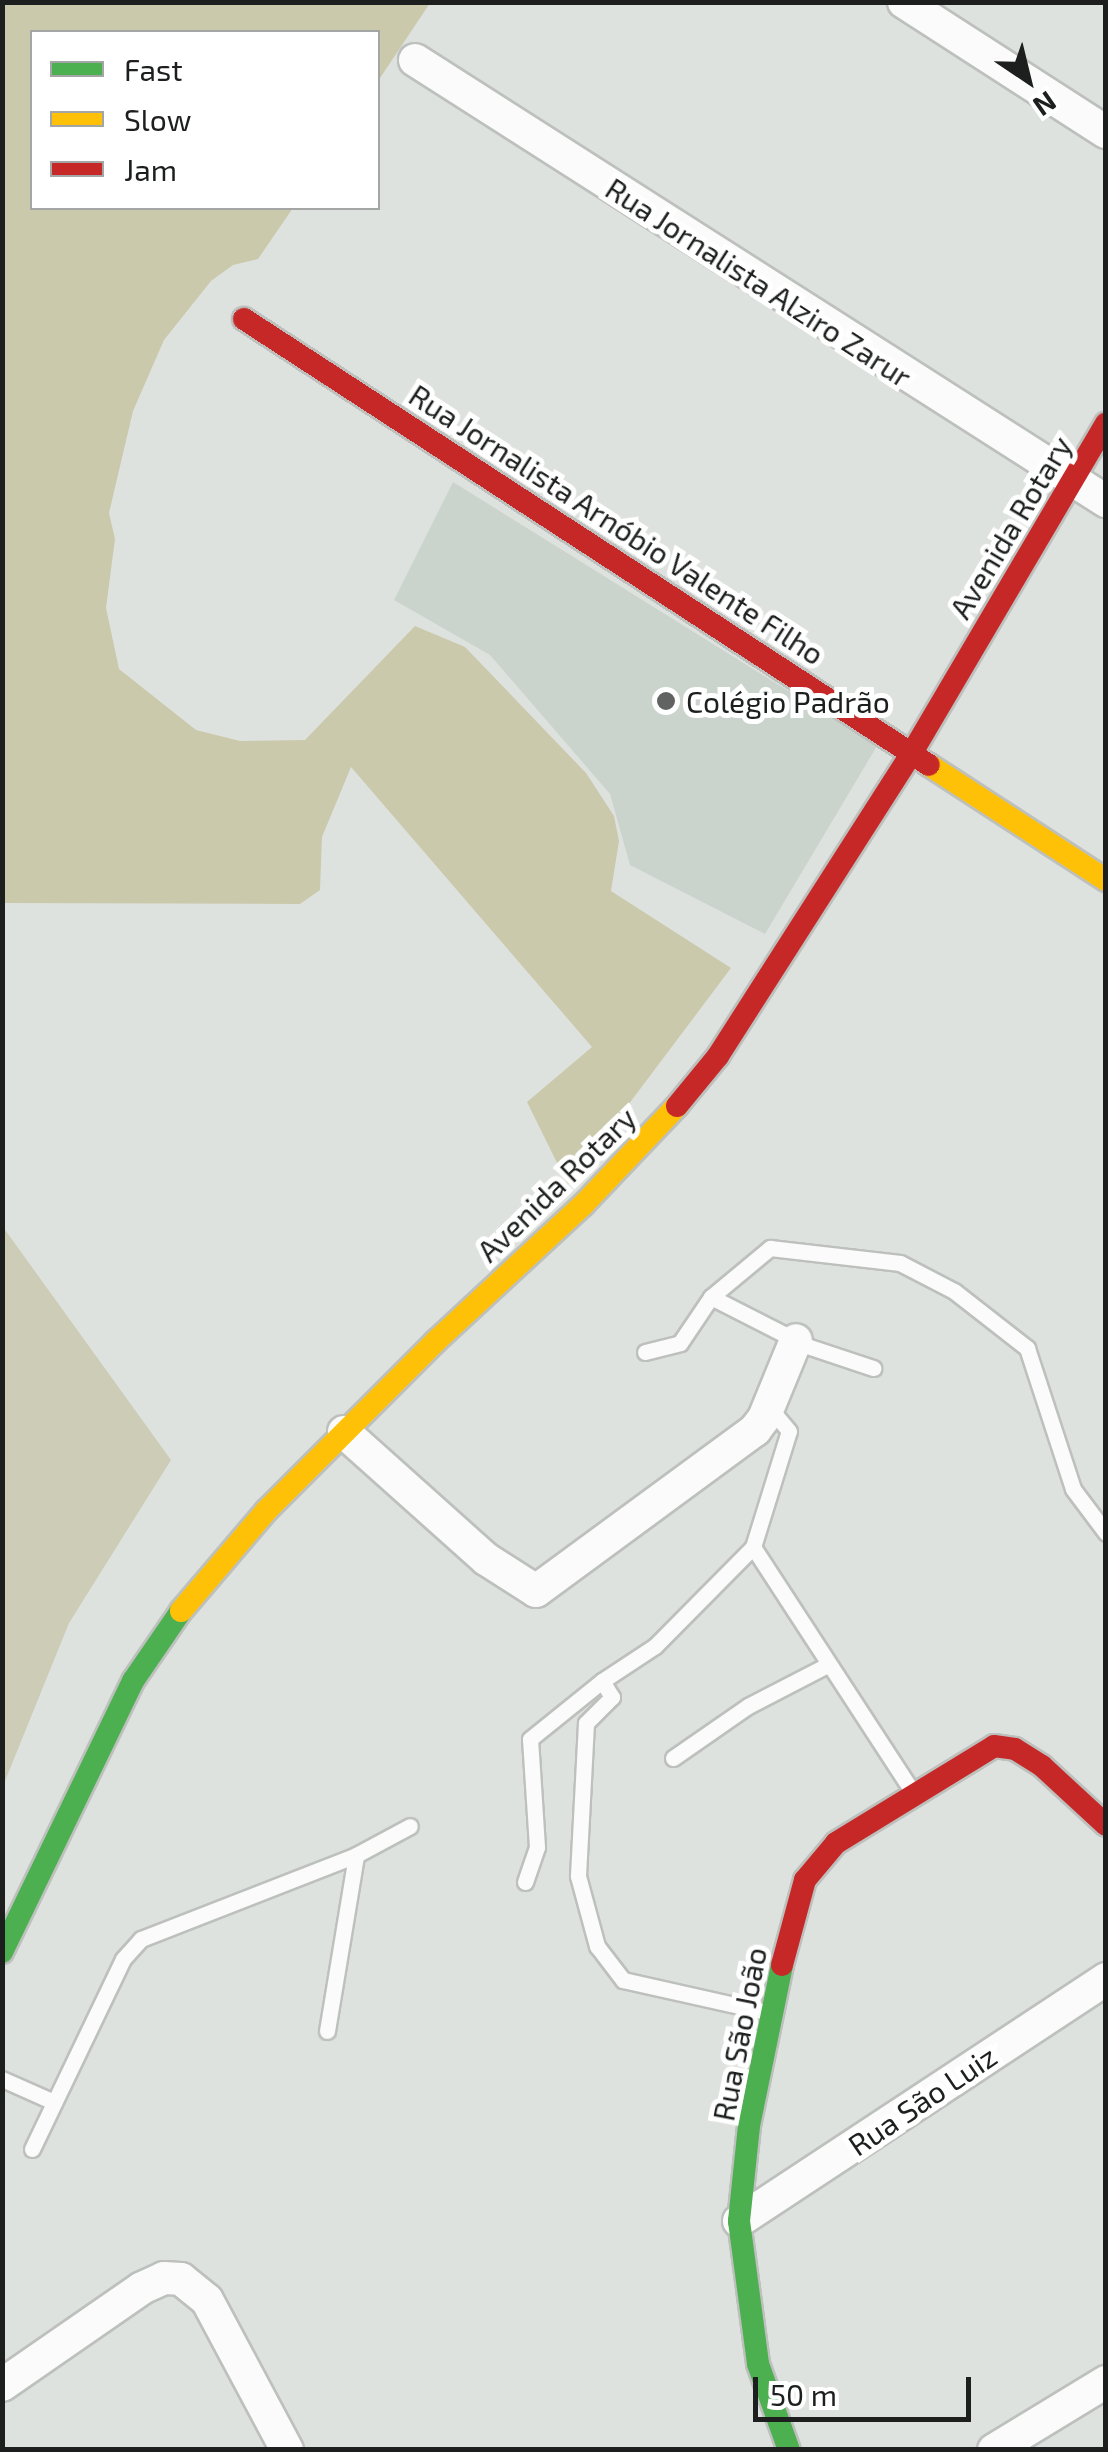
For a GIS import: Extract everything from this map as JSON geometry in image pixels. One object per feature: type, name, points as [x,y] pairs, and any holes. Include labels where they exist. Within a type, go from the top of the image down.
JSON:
[{"type":"street","points":[[904,2],[1106,132]]},
{"type":"street","name":"Rua Jornalista Alziro Zarur","points":[[415,60],[1106,501]]},
{"type":"street","name":"Rua Jornalista Arnóbio Valente Filho","points":[[244,319],[1106,880]]},
{"type":"street","name":"Avenida Rotary","points":[[4,1951],[144,1665],[175,1618],[244,1536],[344,1432],[584,1204],[672,1112],[718,1056],[913,751],[1106,424]]},
{"type":"street","points":[[344,1432],[486,1558],[536,1591],[654,1501],[738,1445],[764,1418],[796,1340]]},
{"type":"street","name":"Rua São João","points":[[789,2450],[758,2364],[739,2221],[750,2126],[790,1925],[804,1880],[836,1843],[994,1746],[1015,1749],[1042,1766],[1106,1824]]},
{"type":"street","name":"Rua São Luiz","points":[[739,2221],[1106,1979]]},
{"type":"street","points":[[2,2385],[142,2288],[164,2278],[180,2279],[207,2300],[287,2450]]},
{"type":"street","points":[[994,2450],[1106,2382]]},
{"type":"lane","points":[[645,1352],[680,1343],[711,1297],[770,1248],[900,1263],[954,1291],[1028,1348],[1073,1488],[1106,1533]]},
{"type":"lane","points":[[711,1297],[796,1340],[873,1368]]},
{"type":"lane","points":[[526,1882],[537,1847],[530,1739],[602,1680],[656,1646],[754,1547],[789,1430],[768,1407]]},
{"type":"lane","points":[[754,1547],[914,1794]]},
{"type":"lane","points":[[673,1758],[748,1706],[827,1665]]},
{"type":"lane","points":[[602,1680],[612,1698],[586,1722],[578,1876],[597,1946],[623,1980],[775,2014]]},
{"type":"lane","points":[[32,2149],[124,1959],[142,1939],[356,1855],[410,1826]]},
{"type":"lane","points":[[327,2031],[356,1855]]},
{"type":"lane","points":[[2,2079],[54,2102]]},
{"type":"shaded area","points":[[3,3],[430,3],[380,78],[380,30],[30,30],[30,210],[292,210],[258,259],[233,265],[211,281],[164,340],[133,411],[109,513],[115,539],[106,608],[119,669],[196,730],[240,741],[305,740],[415,626],[465,647],[586,773],[614,816],[619,841],[611,891],[731,968],[568,1185],[527,1102],[592,1047],[351,767],[322,837],[320,890],[300,904],[3,903]]},
{"type":"shaded area","name":"Colégio Padrão","points":[[453,482],[877,746],[765,934],[630,865],[610,794],[490,655],[394,600]]},
{"type":"green space","points":[[3,1227],[171,1460],[69,1623],[3,1786]]},
{"type":"traffic: fast","points":[[2,1952],[133,1681],[181,1611]]},
{"type":"traffic: fast","points":[[782,1965],[749,2126],[739,2221],[758,2364],[789,2450]]},
{"type":"traffic: slow","points":[[929,765],[1106,880]]},
{"type":"traffic: slow","points":[[181,1611],[267,1510],[436,1341],[583,1205],[677,1106]]},
{"type":"traffic: jam","points":[[244,319],[929,765]]},
{"type":"traffic: jam","points":[[677,1106],[718,1056],[913,751],[1106,424]]},
{"type":"traffic: jam","points":[[782,1965],[805,1880],[836,1843],[994,1746],[1015,1749],[1042,1766],[1106,1825]]},
{"type":"place","name":"Colégio Padrão","points":[[666,701]]}]
